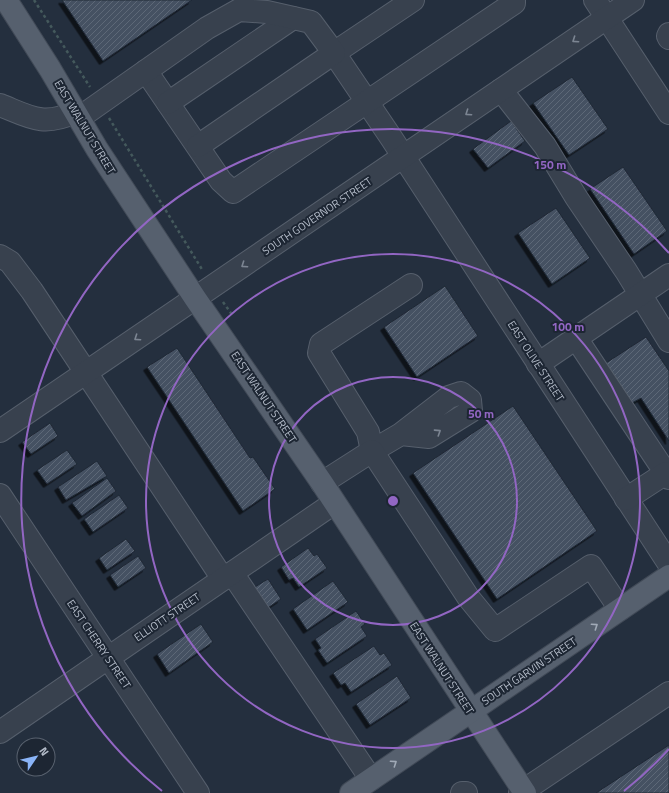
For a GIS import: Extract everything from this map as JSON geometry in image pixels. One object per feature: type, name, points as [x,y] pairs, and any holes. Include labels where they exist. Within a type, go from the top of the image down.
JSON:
[{"type":"main road","name":"EAST WALNUT STREET","points":[[6,0],[77,115],[195,298],[322,483],[522,792]]},
{"type":"main road","name":"SOUTH GARVIN STREET","points":[[351,793],[669,576]]},
{"type":"street","points":[[198,146],[413,0]]},
{"type":"street","points":[[146,71],[221,181],[233,192],[514,2],[514,0]]},
{"type":"street","name":"SOUTH GOVERNOR STREET","points":[[0,431],[501,90],[601,9],[633,0]]},
{"type":"street","points":[[601,9],[669,113]]},
{"type":"street","name":"EAST OLIVE STREET","points":[[0,105],[33,118],[49,121],[77,115],[146,71],[207,28],[239,10],[267,12],[311,22],[334,53],[404,157],[669,564]]},
{"type":"street","points":[[168,103],[293,18]]},
{"type":"street","points":[[501,90],[545,146],[626,271],[669,341]]},
{"type":"street","points":[[0,256],[10,262],[32,291],[86,372],[370,780]]},
{"type":"street","points":[[538,364],[669,275]]},
{"type":"street","points":[[411,285],[321,344],[319,353],[368,432],[372,451],[468,597],[495,630],[591,566],[620,609]]},
{"type":"street","points":[[576,338],[667,476],[626,499]]},
{"type":"street","points":[[322,483],[400,434]]},
{"type":"street","name":"EAST CHERRY STREET","points":[[0,495],[198,793]]},
{"type":"street","name":"ELLIOTT STREET","points":[[2,727],[108,657],[334,503]]},
{"type":"street","points":[[522,792],[669,693]]},
{"type":"building","points":[[62,0],[192,0],[103,61]]},
{"type":"building","points":[[572,77],[608,129],[569,155],[533,103]]},
{"type":"building","points":[[511,121],[525,141],[488,168],[473,149]]},
{"type":"building","points":[[623,167],[667,231],[634,254],[590,189]]},
{"type":"building","points":[[556,208],[590,258],[552,284],[518,233]]},
{"type":"building","points":[[445,286],[478,336],[417,377],[384,327]]},
{"type":"building","points":[[646,337],[669,371],[669,441],[641,398],[632,403],[606,363]]},
{"type":"building","points":[[177,348],[250,458],[253,457],[275,489],[243,511],[147,367]]},
{"type":"building","points":[[513,406],[597,531],[497,599],[413,473]]},
{"type":"building","points":[[50,423],[58,436],[31,454],[22,442]]},
{"type":"building","points":[[67,450],[77,464],[47,484],[37,470]]},
{"type":"building","points":[[97,461],[107,476],[66,500],[58,487]]},
{"type":"building","points":[[107,478],[116,491],[82,516],[72,503]]},
{"type":"building","points":[[119,495],[128,508],[93,532],[84,519]]},
{"type":"building","points":[[126,539],[135,551],[107,570],[99,558]]},
{"type":"building","points":[[308,548],[314,556],[317,554],[327,568],[299,587],[293,578],[289,580],[281,567]]},
{"type":"building","points":[[138,556],[146,568],[118,587],[110,575]]},
{"type":"building","points":[[268,579],[281,599],[263,611],[250,590]]},
{"type":"building","points":[[333,581],[348,602],[307,630],[293,609]]},
{"type":"building","points":[[356,611],[365,624],[361,627],[367,636],[327,663],[318,650],[321,648],[315,639]]},
{"type":"building","points":[[201,624],[213,642],[169,673],[157,654]]},
{"type":"building","points":[[374,646],[380,655],[384,653],[392,665],[351,692],[345,683],[341,685],[333,673]]},
{"type":"building","points":[[397,676],[411,698],[370,725],[356,704]]},
{"type":"building","points":[[669,745],[669,793],[596,793]]}]
